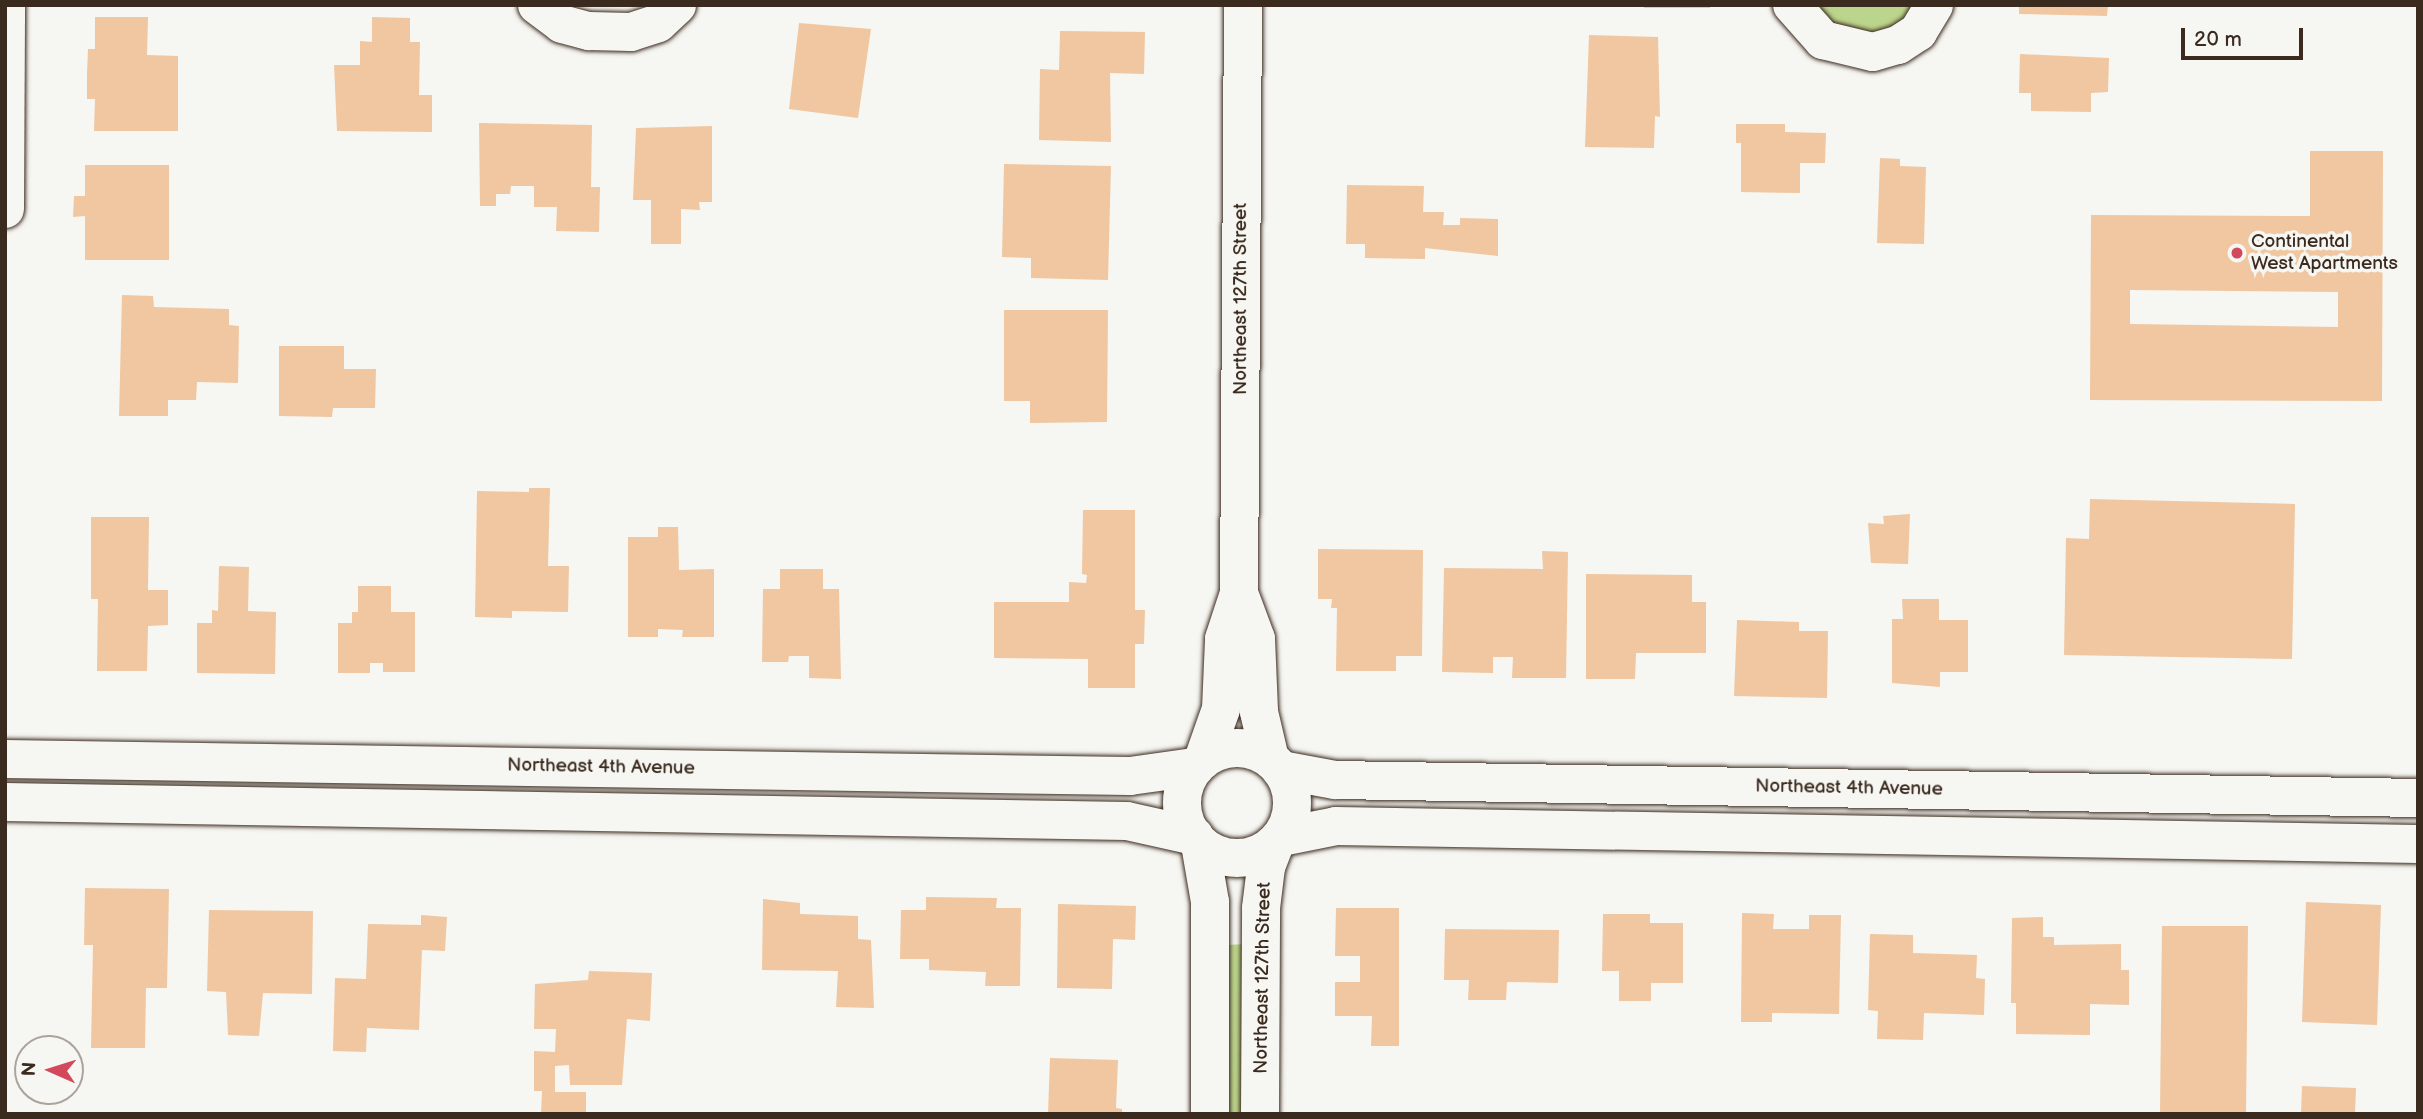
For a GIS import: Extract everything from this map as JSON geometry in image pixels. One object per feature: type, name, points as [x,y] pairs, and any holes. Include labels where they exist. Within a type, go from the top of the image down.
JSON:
[{"type":"street","points":[[5,209],[6,5]]},
{"type":"street","points":[[537,5],[562,24],[589,31],[631,32],[657,23],[677,5]]},
{"type":"street","name":"Northeast 127th Street","points":[[1199,764],[1221,709],[1224,639],[1239,593],[1243,5]]},
{"type":"street","points":[[1792,5],[1823,40],[1873,52],[1898,45],[1918,32],[1934,5]]},
{"type":"street","name":"Northeast 127th Street","points":[[1239,593],[1256,639],[1259,712],[1275,764]]},
{"type":"street","points":[[1210,1114],[1210,902],[1197,840],[1183,802],[1199,764],[1237,748],[1275,764],[1292,796],[1278,840]]},
{"type":"street","name":"Northeast 4th Avenue","points":[[5,758],[1130,776],[1199,764]]},
{"type":"street","name":"Northeast 4th Avenue","points":[[1275,764],[1335,780],[2418,798]]},
{"type":"street","points":[[1857,835],[1858,788]]},
{"type":"street","points":[[5,802],[1127,821],[1197,840],[1229,858],[1261,853],[1278,840],[1336,826],[2418,844]]},
{"type":"street","name":"Northeast 127th Street","points":[[1260,1114],[1261,908],[1266,867],[1278,840]]},
{"type":"green space","points":[[1811,5],[1917,5],[1895,27],[1864,34],[1831,26]]},
{"type":"green space","points":[[1248,944],[1247,1114],[1225,1114],[1226,945]]},
{"type":"building","points":[[1644,5],[1710,5],[1710,8],[1644,8]]},
{"type":"building","points":[[2019,5],[2108,5],[2107,16],[2019,14]]},
{"type":"building","points":[[95,17],[148,17],[147,55],[178,56],[178,131],[94,131],[95,99],[87,99],[87,74],[88,49],[95,49]]},
{"type":"building","points":[[372,17],[410,18],[410,42],[420,42],[419,95],[432,95],[432,132],[337,131],[334,65],[360,65],[360,41],[372,42]]},
{"type":"building","points":[[799,23],[871,29],[858,118],[789,109]]},
{"type":"building","points":[[1060,31],[1145,32],[1144,74],[1110,73],[1111,142],[1039,140],[1040,69],[1059,70]]},
{"type":"building","points":[[1589,35],[1658,37],[1660,117],[1655,116],[1654,148],[1585,147]]},
{"type":"building","points":[[2020,54],[2109,58],[2108,92],[2091,93],[2091,112],[2031,111],[2031,93],[2019,93]]},
{"type":"building","points":[[479,123],[592,125],[591,187],[600,187],[599,232],[556,231],[557,207],[534,207],[534,186],[511,186],[510,194],[496,194],[496,206],[480,206]]},
{"type":"building","points":[[1736,124],[1785,124],[1785,132],[1826,133],[1825,163],[1800,163],[1800,193],[1741,192],[1741,143],[1736,143]]},
{"type":"building","points":[[712,126],[712,202],[699,202],[700,210],[681,209],[681,244],[651,244],[651,200],[633,200],[636,128]]},
{"type":"building","name":"Continental West Apartments","points":[[2310,151],[2383,151],[2382,401],[2090,400],[2091,215],[2310,216]],"holes":[[[2130,290],[2338,292],[2338,327],[2130,324]]]},
{"type":"building","points":[[1880,158],[1900,159],[1900,166],[1926,167],[1924,244],[1877,243]]},
{"type":"building","points":[[1004,164],[1111,166],[1108,280],[1031,278],[1031,258],[1002,257]]},
{"type":"building","points":[[85,165],[169,165],[169,260],[85,260],[85,216],[73,217],[74,196],[85,196]]},
{"type":"building","points":[[1347,185],[1424,186],[1423,212],[1444,212],[1443,225],[1460,225],[1460,218],[1498,219],[1498,256],[1425,248],[1425,259],[1365,258],[1365,244],[1346,244]]},
{"type":"building","points":[[122,295],[153,296],[154,307],[229,309],[229,325],[239,326],[238,383],[197,382],[196,400],[168,400],[168,416],[119,416]]},
{"type":"building","points":[[1004,310],[1108,310],[1107,422],[1030,423],[1030,401],[1004,401]]},
{"type":"building","points":[[279,346],[344,346],[344,369],[376,369],[375,408],[333,408],[332,417],[279,416]]},
{"type":"building","points":[[529,488],[550,488],[548,566],[569,566],[568,612],[512,611],[512,618],[475,617],[477,491],[529,492]]},
{"type":"building","points":[[2090,499],[2295,504],[2292,659],[2064,655],[2066,538],[2089,539]]},
{"type":"building","points":[[1083,510],[1135,510],[1135,610],[1145,610],[1144,644],[1135,644],[1135,688],[1088,688],[1088,659],[994,658],[994,602],[1069,602],[1069,582],[1086,583],[1087,575],[1082,574]]},
{"type":"building","points":[[1910,514],[1908,564],[1871,563],[1868,523],[1884,524],[1883,516]]},
{"type":"building","points":[[91,517],[149,517],[148,590],[168,590],[168,625],[148,626],[147,671],[97,671],[98,599],[91,599]]},
{"type":"building","points":[[658,527],[678,527],[679,570],[714,569],[714,637],[682,637],[683,630],[658,629],[658,637],[628,637],[628,537],[658,537]]},
{"type":"building","points":[[1318,549],[1423,550],[1422,656],[1396,656],[1396,671],[1336,671],[1337,608],[1331,608],[1332,599],[1318,599]]},
{"type":"building","points":[[1542,551],[1568,552],[1566,678],[1512,678],[1513,657],[1493,657],[1493,673],[1442,672],[1444,568],[1543,569]]},
{"type":"building","points":[[219,566],[249,567],[248,611],[276,612],[275,674],[197,673],[197,623],[212,623],[212,610],[218,611]]},
{"type":"building","points":[[780,569],[823,569],[823,589],[839,589],[841,679],[809,678],[809,656],[789,656],[788,662],[762,662],[763,589],[780,589]]},
{"type":"building","points":[[1586,574],[1692,575],[1692,602],[1706,602],[1706,653],[1636,653],[1635,679],[1586,679]]},
{"type":"building","points":[[358,586],[391,586],[391,612],[415,612],[415,672],[383,672],[383,663],[370,663],[370,673],[338,673],[338,623],[352,623],[352,612],[358,612]]},
{"type":"building","points":[[1902,599],[1939,599],[1939,620],[1968,620],[1968,672],[1940,672],[1940,687],[1892,683],[1892,619],[1903,619]]},
{"type":"building","points":[[1737,620],[1799,622],[1799,631],[1828,631],[1827,698],[1734,696]]},
{"type":"building","points":[[85,888],[169,889],[167,988],[146,988],[145,1048],[91,1048],[93,945],[84,945]]},
{"type":"building","points":[[926,897],[997,898],[996,908],[1021,908],[1020,986],[985,986],[986,972],[929,970],[929,959],[900,959],[901,910],[926,910]]},
{"type":"building","points":[[763,899],[800,903],[800,914],[858,916],[858,939],[871,940],[874,1008],[836,1007],[838,971],[762,970]]},
{"type":"building","points":[[2306,902],[2381,905],[2377,1025],[2302,1022]]},
{"type":"building","points":[[1058,904],[1136,906],[1135,940],[1113,939],[1112,989],[1057,988]]},
{"type":"building","points":[[1336,908],[1399,908],[1399,1046],[1371,1046],[1372,1016],[1335,1016],[1335,982],[1360,982],[1360,956],[1335,956]]},
{"type":"building","points":[[209,910],[313,911],[312,994],[263,993],[259,1036],[228,1035],[226,992],[207,991]]},
{"type":"building","points":[[1742,913],[1774,914],[1773,929],[1809,929],[1809,915],[1841,915],[1839,1014],[1772,1013],[1772,1022],[1741,1022]]},
{"type":"building","points":[[1603,914],[1650,914],[1650,923],[1683,923],[1683,983],[1651,983],[1651,1001],[1619,1001],[1619,971],[1602,971]]},
{"type":"building","points":[[421,915],[447,917],[445,951],[422,950],[419,1030],[367,1028],[366,1052],[333,1051],[335,978],[366,979],[368,924],[421,925]]},
{"type":"building","points":[[2043,917],[2043,937],[2054,937],[2054,945],[2121,944],[2121,970],[2129,970],[2129,1005],[2090,1004],[2090,1035],[2016,1034],[2016,1003],[2011,1003],[2012,918]]},
{"type":"building","points":[[2162,926],[2248,926],[2246,1114],[2160,1114]]},
{"type":"building","points":[[1445,929],[1559,930],[1558,983],[1507,982],[1506,1000],[1468,1000],[1469,980],[1444,980]]},
{"type":"building","points":[[1870,934],[1913,935],[1913,953],[1977,955],[1976,978],[1985,979],[1984,1015],[1924,1013],[1923,1040],[1877,1039],[1878,1011],[1868,1010]]},
{"type":"building","points":[[589,971],[652,973],[650,1021],[627,1019],[622,1085],[570,1085],[569,1065],[555,1066],[555,1092],[586,1092],[586,1114],[541,1114],[542,1091],[534,1091],[534,1051],[555,1052],[556,1029],[534,1029],[535,984],[588,980]]},
{"type":"building","points":[[1050,1058],[1118,1060],[1116,1108],[1122,1109],[1122,1114],[1048,1114]]},
{"type":"building","points":[[2302,1086],[2356,1088],[2355,1114],[2301,1114]]},
{"type":"place","name":"Continental West Apartments","points":[[2237,253]]}]
